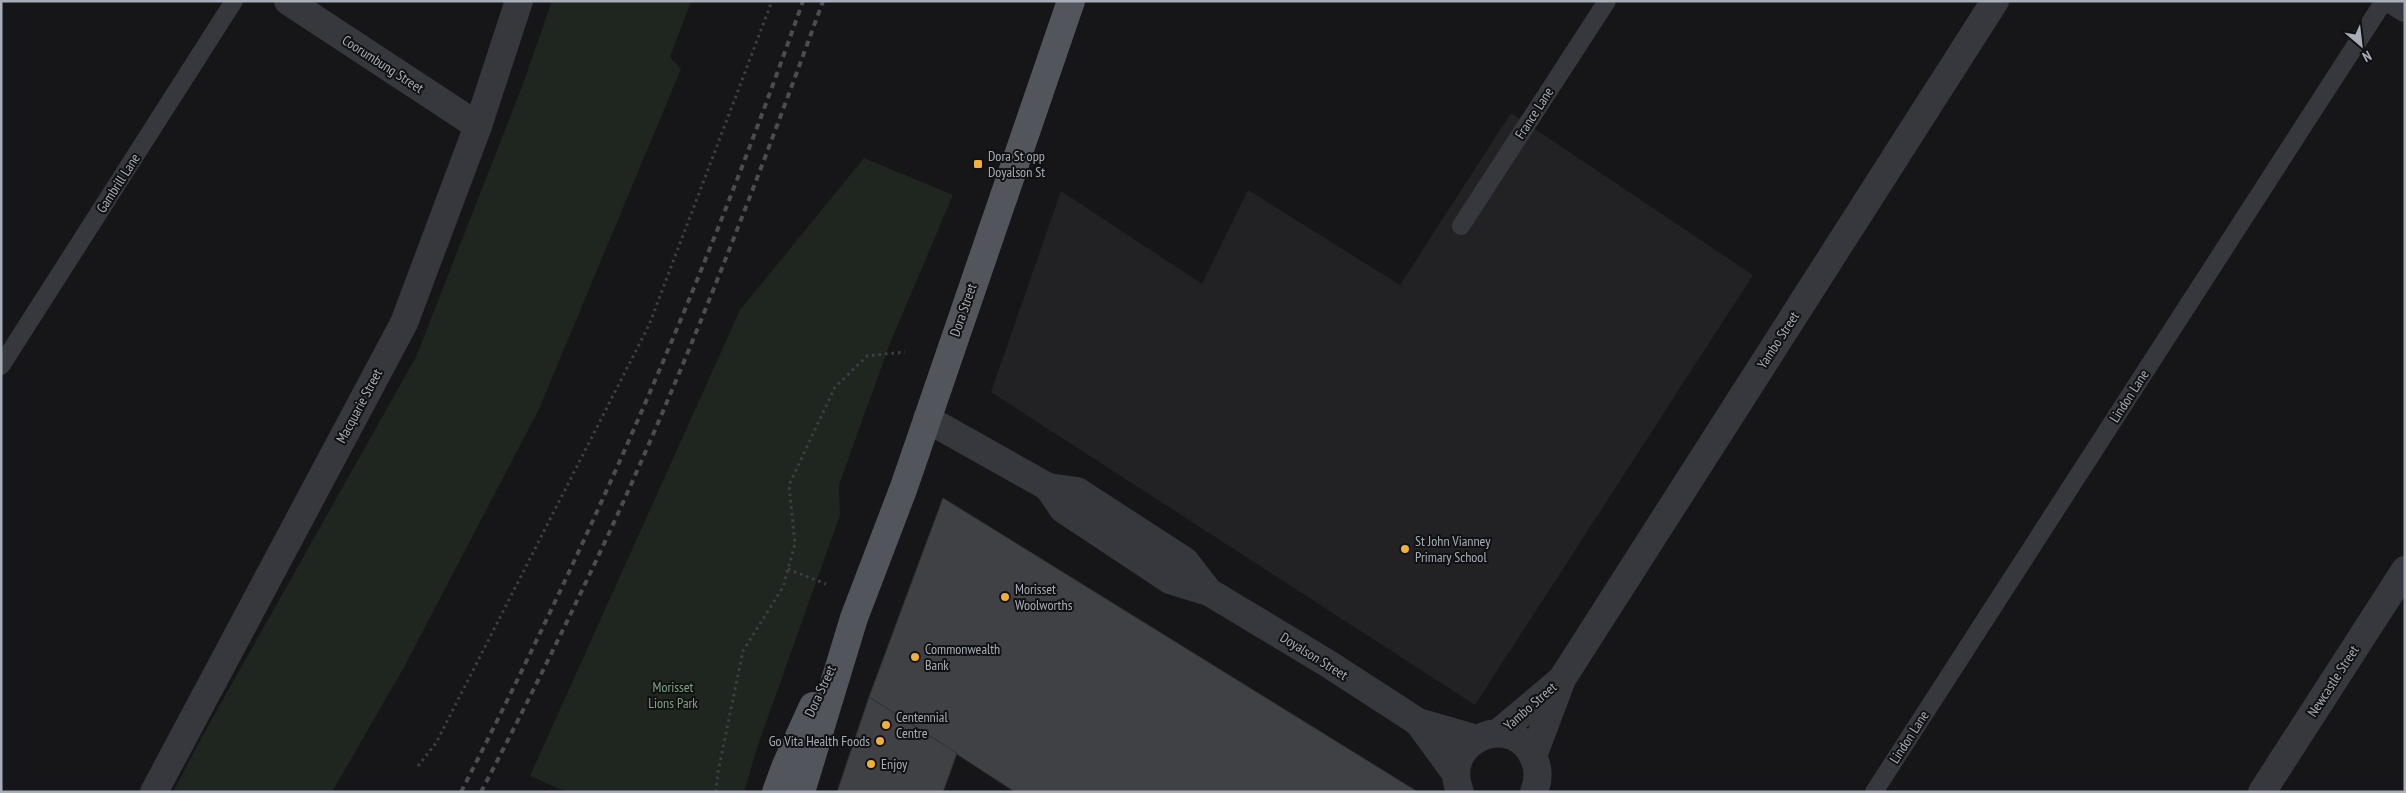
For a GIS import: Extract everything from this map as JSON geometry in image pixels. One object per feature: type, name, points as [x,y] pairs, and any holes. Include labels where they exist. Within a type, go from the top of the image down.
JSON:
[{"type":"main road","name":"Dora Street","points":[[802,792],[854,618],[927,419],[1071,1]]},
{"type":"main road","name":"Dora Street","points":[[776,792],[786,765],[854,618]]},
{"type":"street","name":"Coorumbung Street","points":[[288,1],[478,126]]},
{"type":"street","name":"Macquarie Street","points":[[154,792],[404,323],[478,126],[519,1]]},
{"type":"street","name":"Yambo Street","points":[[1539,779],[1562,679],[1995,1]]},
{"type":"street","points":[[2394,1],[2405,8]]},
{"type":"street","name":"Doyalson Street","points":[[927,419],[1048,487],[1078,491],[1185,561],[1209,592],[1327,663],[1418,722],[1488,736],[1518,739],[1539,779]]},
{"type":"street","name":"Newcastle Street","points":[[2262,792],[2405,570]]},
{"type":"street","name":"Yambo Street","points":[[1488,736],[1562,679]]},
{"type":"street","name":"Doyalson Street","points":[[1418,722],[1458,783]]},
{"type":"street","name":"Doyalson Street","points":[[1458,783],[1462,753],[1468,744],[1488,736]]},
{"type":"lane","name":"Gambrill Lane","points":[[1,366],[234,1]]},
{"type":"lane","name":"France Lane","points":[[1461,226],[1607,1]]},
{"type":"lane","name":"Lindon Lane","points":[[1874,792],[2384,1]]},
{"type":"path","points":[[418,766],[436,743],[649,325],[772,1]]},
{"type":"path","points":[[716,792],[718,772],[743,651],[783,587],[795,544],[789,485],[834,387],[867,356],[905,352]]},
{"type":"path","points":[[788,569],[826,584]]},
{"type":"shaded area","name":"St John Vianney Primary School","points":[[1511,113],[1753,275],[1475,705],[991,392],[1061,191],[1202,284],[1248,190],[1400,285]]},
{"type":"green space","points":[[552,1],[691,1],[670,57],[681,69],[539,409],[403,669],[332,792],[173,792],[203,735],[416,357],[523,84]]},
{"type":"green space","name":"Morisset Lions Park","points":[[864,158],[953,195],[890,343],[839,485],[840,515],[758,745],[744,792],[567,792],[530,776],[740,310]]},
{"type":"building","name":"Morisset Woolworths","points":[[943,498],[1418,792],[1015,792],[869,697]]},
{"type":"building","name":"Centennial Centre","points":[[869,697],[957,753],[943,792],[837,792]]},
{"type":"railway","points":[[461,792],[556,599],[646,402],[728,203],[803,1]]},
{"type":"railway","points":[[481,792],[579,597],[639,466],[695,335],[748,202],[823,1]]},
{"type":"place","name":"Dora St opp Doyalson St","points":[[978,164]]},
{"type":"place","name":"St John Vianney Primary School","points":[[1405,549]]},
{"type":"place","name":"Morisset Woolworths","points":[[1005,597]]},
{"type":"place","name":"Commonwealth Bank","points":[[915,657]]},
{"type":"place","name":"Centennial Centre","points":[[886,725]]},
{"type":"place","name":"Go Vita Health Foods","points":[[880,741]]},
{"type":"place","name":"Enjoy","points":[[871,764]]}]
